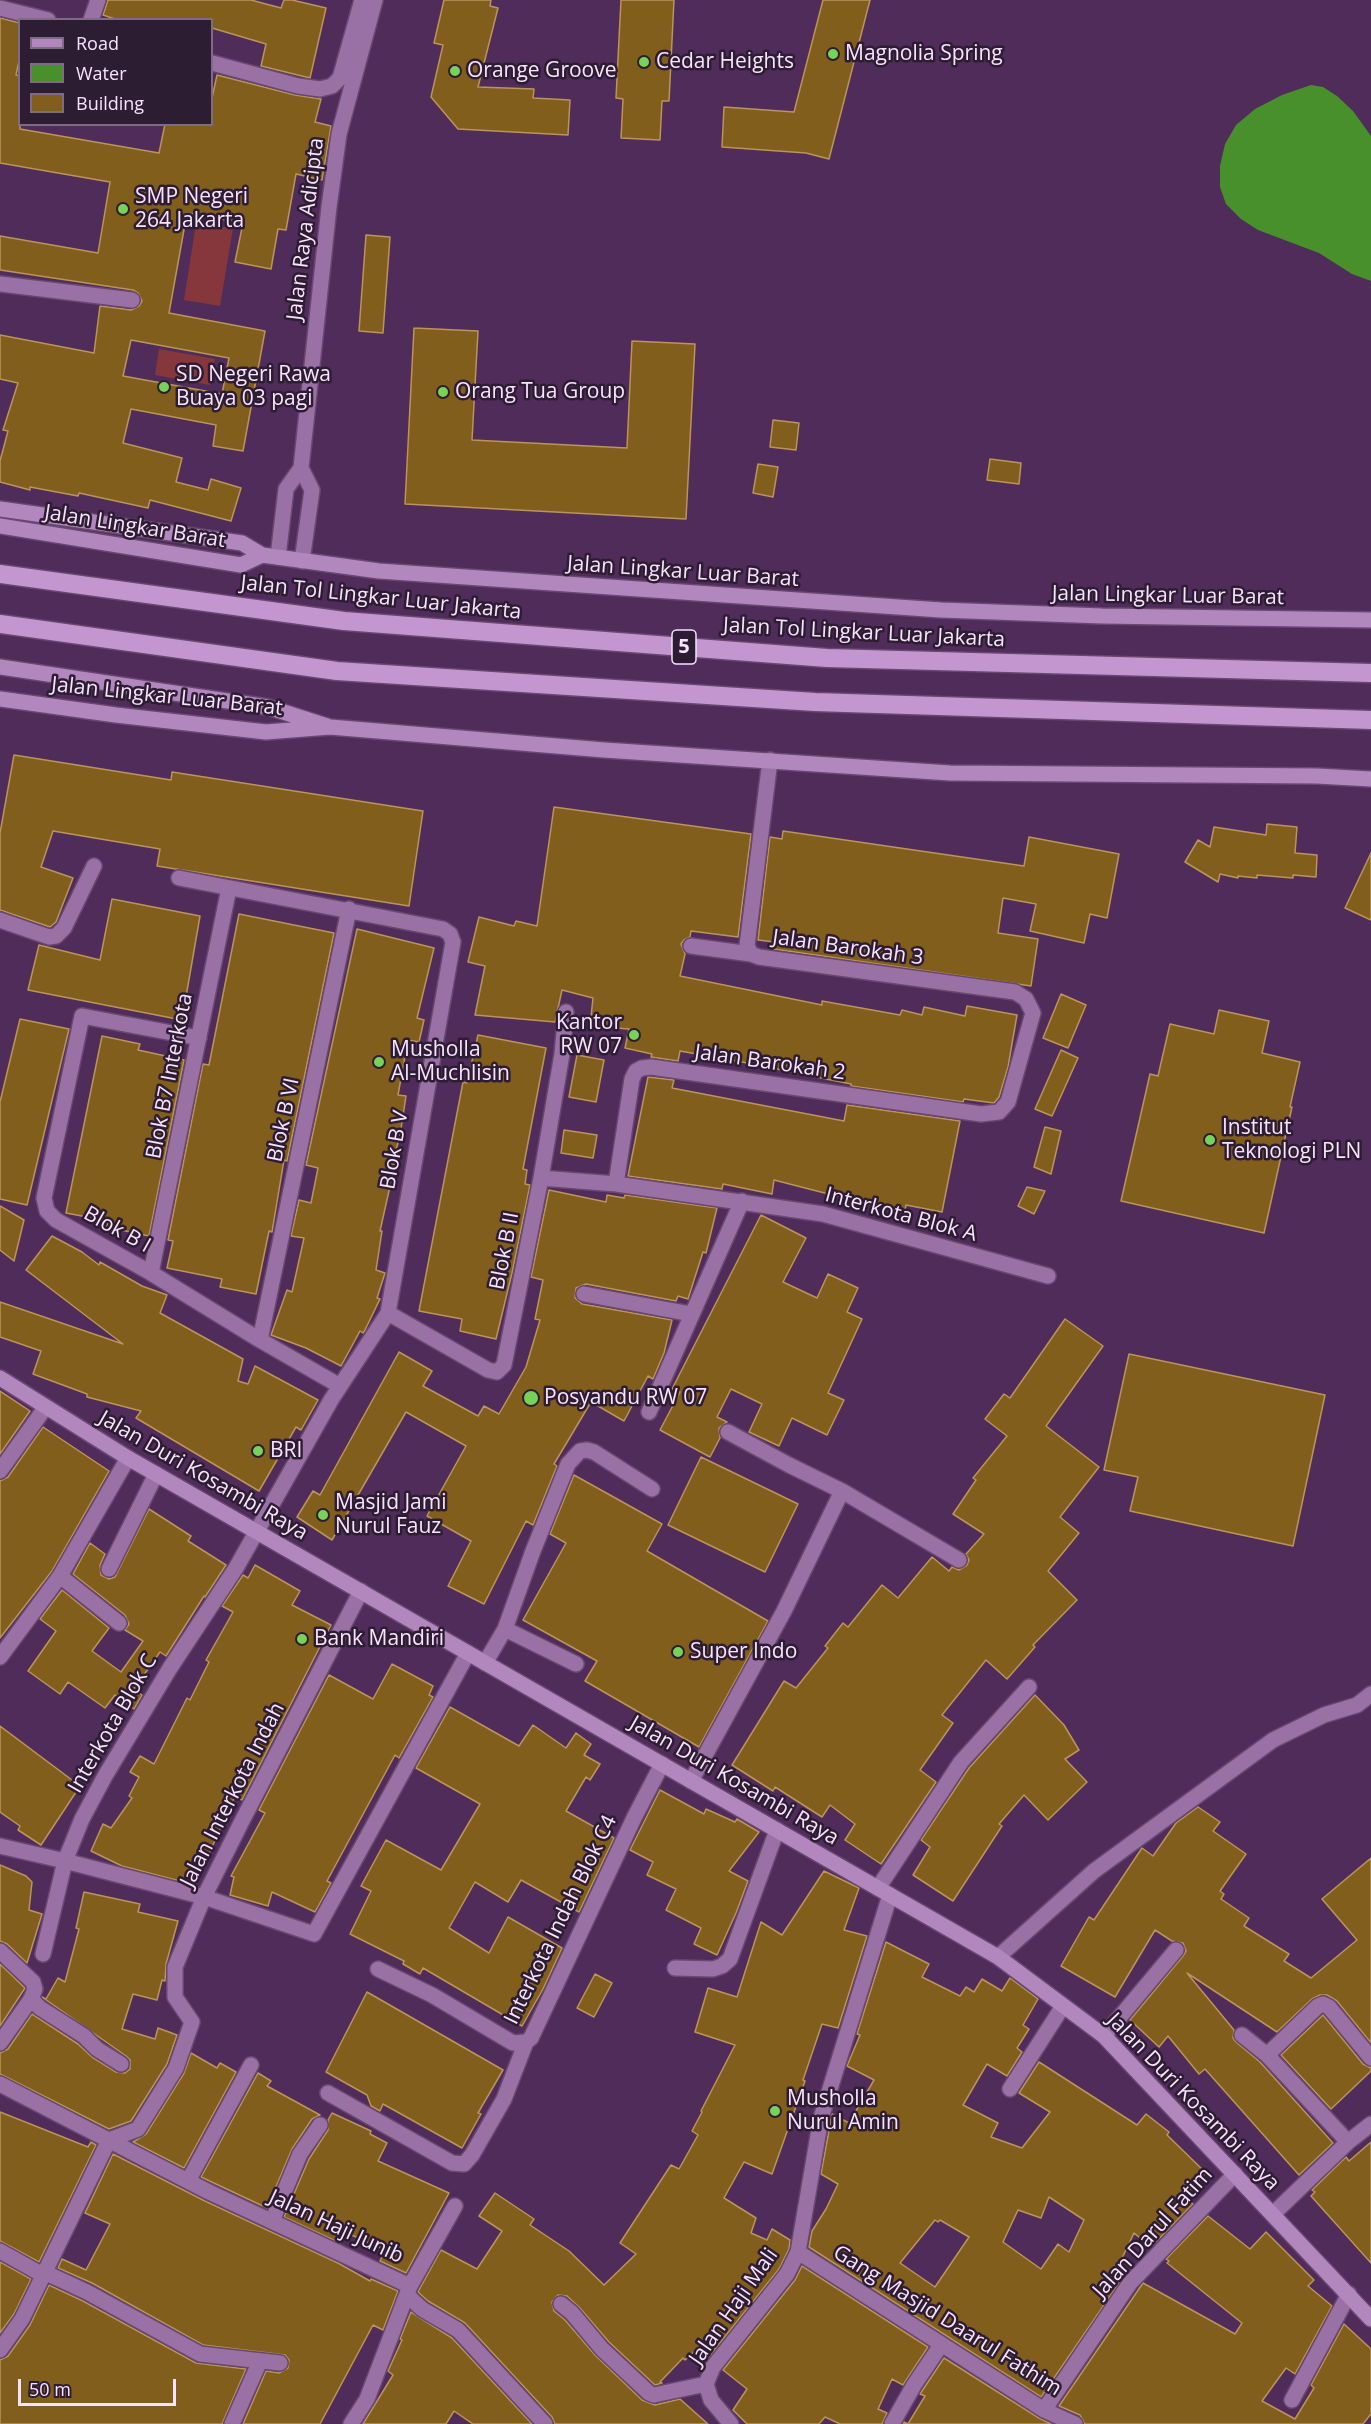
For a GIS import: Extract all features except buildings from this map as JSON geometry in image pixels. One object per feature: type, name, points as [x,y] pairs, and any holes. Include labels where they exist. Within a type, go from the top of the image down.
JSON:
[{"type":"highway","name":"Jalan Tol Lingkar Luar Jakarta","points":[[0,574],[344,621],[827,658],[1371,673]]},
{"type":"highway","name":"5","points":[[0,624],[337,671],[815,702],[1371,720]]},
{"type":"main road","name":"Jalan Lingkar Luar Barat","points":[[0,509],[242,543],[270,556],[379,572],[941,610],[1102,616],[1371,620]]},
{"type":"main road","name":"Jalan Lingkar Barat","points":[[0,526],[241,565],[270,556]]},
{"type":"main road","points":[[0,666],[268,707],[330,727]]},
{"type":"main road","name":"Jalan Lingkar Luar Barat","points":[[0,699],[116,716],[266,732],[330,727],[604,750],[950,773],[1317,776],[1371,779]]},
{"type":"main road","name":"Jalan Duri Kosambi Raya","points":[[0,1378],[128,1458],[998,1957],[1104,2036],[1371,2319]]},
{"type":"street","points":[[92,18],[99,0]]},
{"type":"street","points":[[213,63],[298,86],[320,89],[332,86],[340,78],[366,2]]},
{"type":"street","name":"Jalan Raya Adicipta","points":[[270,556],[286,489],[300,468],[338,144],[366,2]]},
{"type":"street","points":[[0,8],[40,18]]},
{"type":"street","points":[[0,284],[132,300]]},
{"type":"street","name":"Jalan Raya Adicipta","points":[[300,468],[312,490],[302,561]]},
{"type":"street","name":"Jalan Barokah 3","points":[[770,760],[747,946],[751,954],[1015,992],[1026,999],[1033,1013],[1008,1102]]},
{"type":"street","points":[[0,920],[49,937],[56,936],[64,928],[94,866]]},
{"type":"street","name":"Blok B V","points":[[178,878],[349,909],[443,929],[450,934],[453,942],[388,1313],[340,1386]]},
{"type":"street","name":"Blok B7 Interkota","points":[[152,1273],[229,888]]},
{"type":"street","name":"Blok B VI","points":[[260,1340],[349,909]]},
{"type":"street","points":[[691,946],[751,954]]},
{"type":"street","name":"Blok B II","points":[[388,1313],[488,1371],[497,1372],[504,1365],[541,1178],[562,1054],[566,1011]]},
{"type":"street","name":"Blok B I","points":[[199,1038],[82,1016],[46,1186],[47,1210],[56,1220],[152,1273],[340,1386]]},
{"type":"street","name":"Jalan Barokah 2","points":[[616,1184],[632,1079],[636,1071],[642,1068],[651,1067],[981,1114],[999,1112],[1008,1102]]},
{"type":"street","name":"Interkota Blok A","points":[[541,1178],[616,1184],[823,1214],[1048,1276]]},
{"type":"street","points":[[649,1412],[742,1201]]},
{"type":"street","points":[[584,1294],[691,1314]]},
{"type":"street","name":"Interkota Blok C","points":[[43,1954],[65,1860],[82,1819],[170,1668],[236,1568],[340,1386]]},
{"type":"street","points":[[0,1471],[45,1408]]},
{"type":"street","points":[[728,1432],[842,1491],[959,1560]]},
{"type":"street","points":[[485,1663],[505,1629],[568,1464],[580,1452],[588,1450],[652,1489]]},
{"type":"street","points":[[0,1657],[60,1576],[128,1458]]},
{"type":"street","points":[[109,1569],[156,1474]]},
{"type":"street","points":[[691,1781],[784,1611],[842,1491]]},
{"type":"street","points":[[60,1576],[119,1623]]},
{"type":"street","name":"Jalan Interkota Indah","points":[[109,2140],[138,2129],[176,2068],[192,2022],[175,1997],[174,1974],[204,1897],[361,1591]]},
{"type":"street","points":[[505,1629],[576,1664]]},
{"type":"street","points":[[0,1846],[65,1860],[204,1897],[315,1934],[468,1653]]},
{"type":"street","name":"Jalan Haji Mali","points":[[731,2424],[711,2400],[706,2384],[713,2367],[787,2274],[798,2252],[821,2118],[884,1892],[961,1762],[1029,1687]]},
{"type":"street","points":[[998,1957],[1094,1871],[1273,1740],[1324,1715],[1357,1705],[1371,1694]]},
{"type":"street","name":"Interkota Indah Blok C4","points":[[378,1969],[432,1995],[513,2043],[526,2042],[531,2038],[634,1818],[662,1764]]},
{"type":"street","points":[[675,1968],[712,1969],[722,1966],[730,1959],[777,1830]]},
{"type":"street","points":[[1104,2036],[1176,1950]]},
{"type":"street","points":[[0,1951],[33,1982],[35,1989],[31,1999],[0,2043]]},
{"type":"street","points":[[31,1999],[40,2008],[84,2036],[97,2049],[121,2064]]},
{"type":"street","points":[[1267,2055],[1318,2006],[1323,2004],[1329,2007],[1371,2058]]},
{"type":"street","points":[[1010,2089],[1063,2006]]},
{"type":"street","points":[[1242,2035],[1267,2055],[1348,2142]]},
{"type":"street","points":[[328,2093],[452,2163],[464,2164],[472,2156],[504,2100],[526,2042]]},
{"type":"street","points":[[188,2181],[251,2065]]},
{"type":"street","name":"Jalan Haji Junib","points":[[0,2084],[409,2291],[367,2399],[351,2424]]},
{"type":"street","points":[[1273,2214],[1348,2142],[1371,2124]]},
{"type":"street","points":[[272,2220],[300,2154],[320,2125]]},
{"type":"street","points":[[0,2350],[22,2319],[109,2140]]},
{"type":"street","name":"Jalan Darul Fatim","points":[[1044,2410],[1130,2283],[1234,2174]]},
{"type":"street","points":[[455,2206],[409,2291],[422,2309],[458,2331],[545,2424]]},
{"type":"street","points":[[0,2251],[44,2274],[87,2292],[200,2354],[280,2363]]},
{"type":"street","name":"Gang Masjid Daarul Fathim","points":[[798,2252],[1044,2410],[1075,2424]]},
{"type":"street","points":[[1292,2400],[1349,2294]]},
{"type":"street","points":[[561,2304],[572,2313],[602,2349],[649,2393],[654,2395],[706,2384]]},
{"type":"street","points":[[892,2424],[941,2344]]},
{"type":"street","points":[[232,2424],[260,2361]]},
{"type":"shaded area","points":[[196,223],[233,228],[220,306],[184,300]]},
{"type":"shaded area","points":[[159,349],[215,359],[210,385],[155,375]]},
{"type":"water","points":[[1311,85],[1323,87],[1337,96],[1353,111],[1371,136],[1371,281],[1352,274],[1319,253],[1258,230],[1241,219],[1226,204],[1220,187],[1220,166],[1225,144],[1236,125],[1255,109],[1282,95]]},
{"type":"place","name":"Magnolia Spring","points":[[833,54]]},
{"type":"place","name":"Cedar Heights","points":[[644,62]]},
{"type":"place","name":"Orange Groove","points":[[455,71]]},
{"type":"place","name":"SMP Negeri 264 Jakarta","points":[[123,209]]},
{"type":"place","name":"SD Negeri Rawa Buaya 03 pagi","points":[[164,387]]},
{"type":"place","name":"Orang Tua Group","points":[[443,392]]},
{"type":"place","name":"Kantor RW 07","points":[[634,1035]]},
{"type":"place","name":"Musholla Al-Muchlisin","points":[[379,1062]]},
{"type":"place","name":"Institut Teknologi PLN","points":[[1210,1140]]},
{"type":"place","name":"Posyandu RW 07","points":[[531,1398]]},
{"type":"place","name":"BRI","points":[[258,1451]]},
{"type":"place","name":"Masjid Jami Nurul Fauz","points":[[323,1515]]},
{"type":"place","name":"Bank Mandiri","points":[[302,1639]]},
{"type":"place","name":"Super Indo","points":[[678,1652]]},
{"type":"place","name":"Musholla Nurul Amin","points":[[775,2111]]}]
